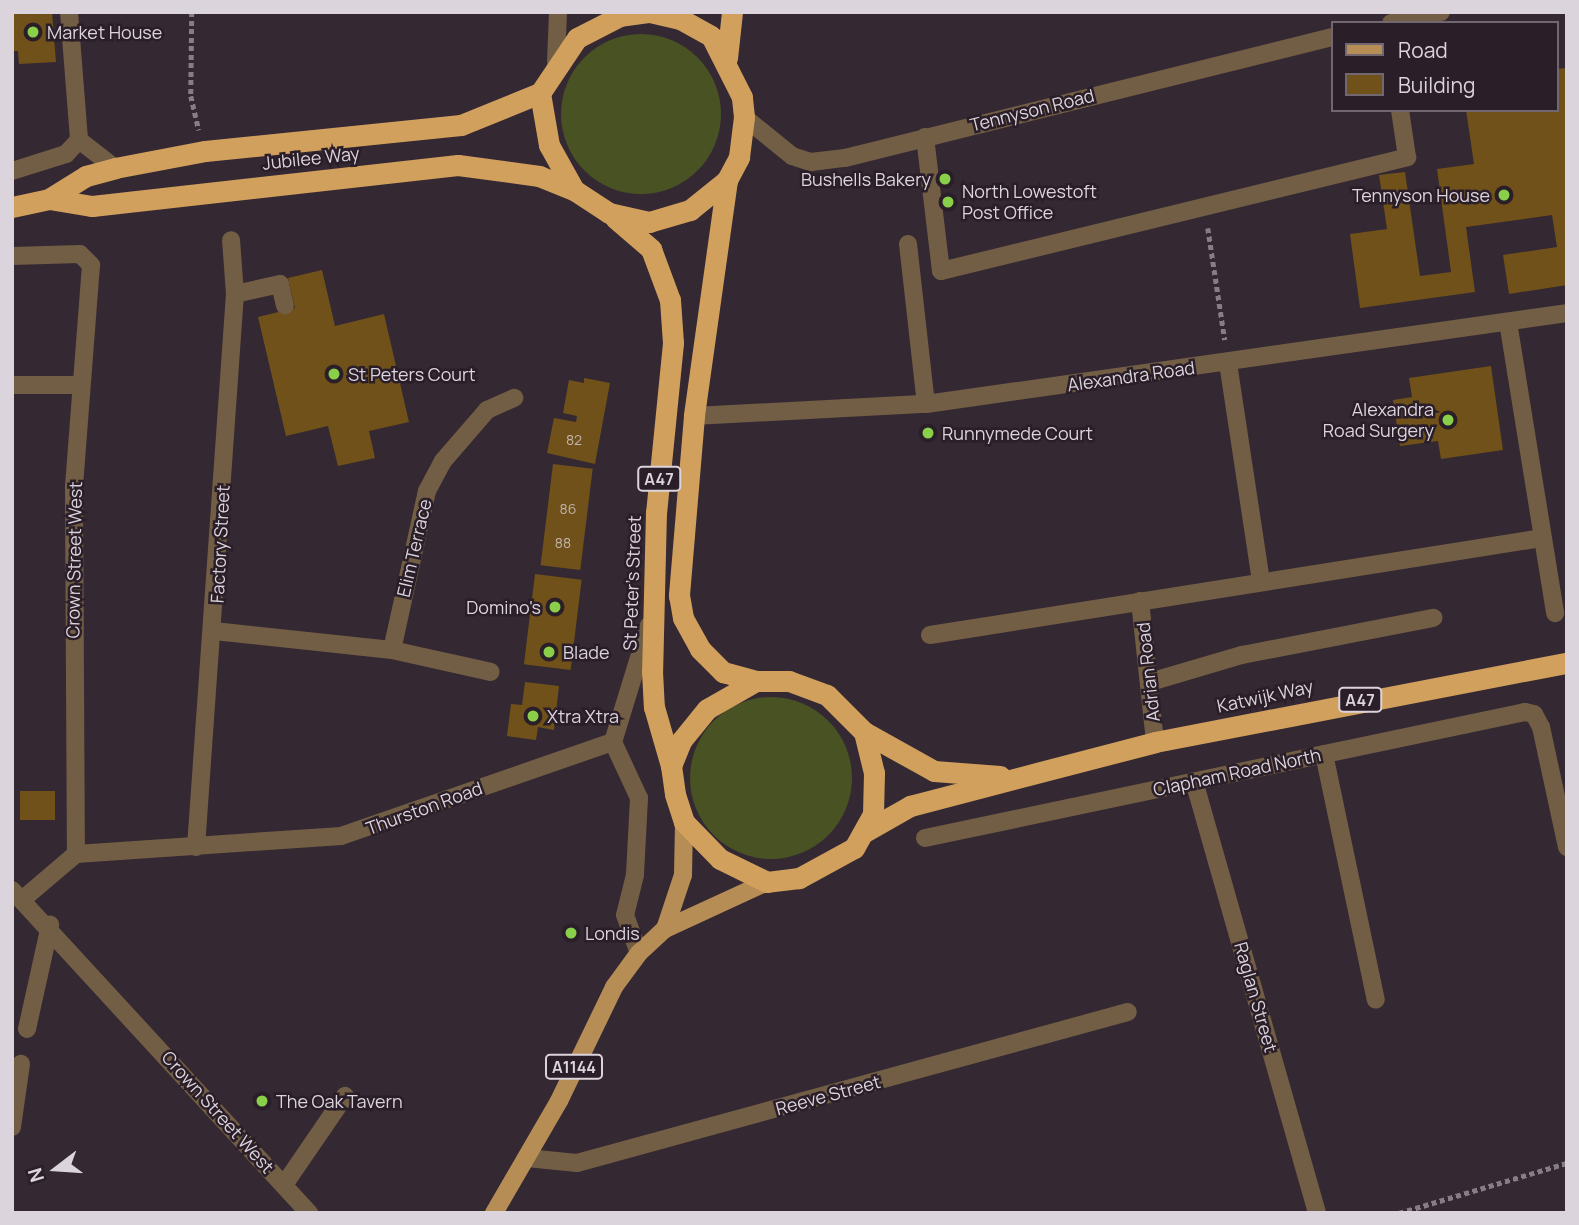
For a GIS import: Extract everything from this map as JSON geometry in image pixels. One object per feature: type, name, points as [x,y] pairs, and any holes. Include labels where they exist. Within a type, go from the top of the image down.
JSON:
[{"type":"highway","points":[[649,12],[704,31],[727,60],[744,117],[739,158],[727,180],[711,197],[669,218],[649,222],[609,213],[574,190],[549,145],[540,93],[556,62],[591,27],[610,14],[649,12]]},
{"type":"highway","points":[[727,60],[732,12]]},
{"type":"highway","name":"Jubilee Way","points":[[12,207],[49,199],[86,176],[115,168],[205,151],[461,125],[540,93]]},
{"type":"highway","name":"Jubilee Way","points":[[49,199],[92,206],[458,165],[539,176],[574,190]]},
{"type":"highway","name":"A47","points":[[727,180],[683,513],[683,618],[700,649],[723,672],[757,681]]},
{"type":"highway","name":"St Peter's Street","points":[[609,213],[651,249],[670,300],[673,343],[656,512],[654,706],[671,766]]},
{"type":"highway","name":"Katwijk Way","points":[[866,831],[910,806],[1155,742],[1567,663]]},
{"type":"highway","points":[[757,681],[789,681],[818,690],[845,709],[864,732],[874,773],[873,814],[866,831],[836,861],[799,878],[767,882],[720,859],[684,822],[671,766],[681,741],[707,709],[757,681]]},
{"type":"highway","name":"Katwijk Way","points":[[864,732],[934,771],[1016,778]]},
{"type":"main road","name":"A1144","points":[[665,929],[683,875],[684,822]]},
{"type":"main road","name":"A1144","points":[[495,1213],[527,1158],[614,987],[639,953],[665,929],[767,882]]},
{"type":"street","points":[[12,171],[66,154],[79,140],[69,12]]},
{"type":"street","points":[[556,62],[558,12]]},
{"type":"street","points":[[1400,21],[1441,12]]},
{"type":"street","name":"Tennyson Road","points":[[744,117],[771,143],[811,162],[925,137],[1330,37]]},
{"type":"street","points":[[925,137],[940,271],[1407,157],[1400,112]]},
{"type":"street","points":[[79,140],[115,168]]},
{"type":"street","name":"Factory Street","points":[[196,847],[194,813],[214,631],[234,294],[231,240]]},
{"type":"street","points":[[908,244],[926,404]]},
{"type":"street","name":"Crown Street West","points":[[12,256],[80,254],[91,265],[79,386],[72,781],[76,854]]},
{"type":"street","points":[[234,294],[280,284],[285,305]]},
{"type":"street","name":"Alexandra Road","points":[[694,416],[926,404],[1567,313]]},
{"type":"street","points":[[1508,322],[1555,613]]},
{"type":"street","points":[[1228,363],[1261,581]]},
{"type":"street","points":[[12,385],[79,386]]},
{"type":"street","name":"Elim Terrace","points":[[392,650],[426,491],[443,461],[486,410],[514,398]]},
{"type":"street","points":[[930,635],[1542,538]]},
{"type":"street","name":"Adrian Road","points":[[1140,601],[1155,742]]},
{"type":"street","points":[[639,953],[625,915],[638,855],[639,798],[613,742],[654,610]]},
{"type":"street","points":[[1150,682],[1242,655],[1433,618]]},
{"type":"street","points":[[214,631],[392,650],[491,672]]},
{"type":"street","name":"Clapham Road North","points":[[925,838],[1525,712],[1534,713],[1541,727],[1567,847]]},
{"type":"street","name":"Thurston Road","points":[[76,854],[341,836],[613,742]]},
{"type":"street","points":[[1324,754],[1376,1000]]},
{"type":"street","name":"Raglan Street","points":[[1194,781],[1317,1213]]},
{"type":"street","points":[[18,895],[76,854]]},
{"type":"street","name":"Crown Street West","points":[[18,895],[50,925],[309,1213]]},
{"type":"street","points":[[27,1029],[50,925]]},
{"type":"street","name":"Reeve Street","points":[[527,1158],[577,1163],[1128,1012]]},
{"type":"street","points":[[12,1127],[21,1064]]},
{"type":"street","points":[[284,1185],[345,1096]]},
{"type":"path","points":[[192,12],[191,96],[205,151]]},
{"type":"path","points":[[1205,206],[1228,363]]},
{"type":"path","points":[[1399,1213],[1567,1163]]},
{"type":"green space","points":[[641,34],[672,40],[698,57],[715,83],[721,114],[715,145],[698,171],[672,188],[641,194],[610,188],[584,171],[567,145],[561,114],[567,83],[584,57],[610,40]]},
{"type":"green space","points":[[771,697],[802,704],[828,721],[845,747],[852,778],[845,809],[828,835],[802,852],[771,859],[740,852],[714,835],[697,809],[690,778],[697,747],[714,721],[740,704]]},
{"type":"building","name":"Market House","points":[[12,12],[52,12],[56,62],[19,64],[18,51],[12,51]]},
{"type":"building","name":"Tennyson House","points":[[1567,68],[1567,285],[1509,294],[1503,255],[1557,247],[1552,215],[1466,227],[1475,292],[1360,308],[1350,234],[1387,229],[1379,175],[1405,172],[1420,276],[1451,272],[1437,169],[1474,164],[1466,112],[1558,112],[1558,69]]},
{"type":"building","name":"St Peters Court","points":[[322,270],[335,326],[384,314],[409,422],[369,431],[375,458],[338,466],[328,426],[286,436],[258,317],[295,308],[288,278]]},
{"type":"building","name":"Alexandra Road Surgery","points":[[1491,366],[1503,450],[1441,459],[1438,441],[1400,446],[1393,400],[1412,397],[1409,378]]},
{"type":"building","points":[[584,378],[610,383],[595,464],[547,453],[554,418],[576,422],[577,416],[563,413],[569,380],[584,383]]},
{"type":"building","points":[[553,464],[593,469],[580,570],[541,565]]},
{"type":"building","name":"Domino's","points":[[535,574],[582,580],[571,670],[524,664]]},
{"type":"building","name":"Xtra Xtra","points":[[525,682],[559,686],[554,730],[538,727],[536,740],[507,736],[511,704],[522,705]]},
{"type":"building","points":[[20,791],[55,791],[55,820],[20,820]]},
{"type":"place","name":"Market House","points":[[33,32]]},
{"type":"place","name":"Bushells Bakery","points":[[945,179]]},
{"type":"place","name":"Tennyson House","points":[[1504,195]]},
{"type":"place","name":"North Lowestoft Post Office","points":[[948,202]]},
{"type":"place","name":"St Peters Court","points":[[334,374]]},
{"type":"place","name":"Alexandra Road Surgery","points":[[1448,420]]},
{"type":"place","name":"Runnymede Court","points":[[928,433]]},
{"type":"place","name":"Domino's","points":[[555,607]]},
{"type":"place","name":"Blade","points":[[549,652]]},
{"type":"place","name":"Xtra Xtra","points":[[533,716]]},
{"type":"place","name":"Londis","points":[[571,933]]},
{"type":"place","name":"The Oak Tavern","points":[[262,1101]]}]
